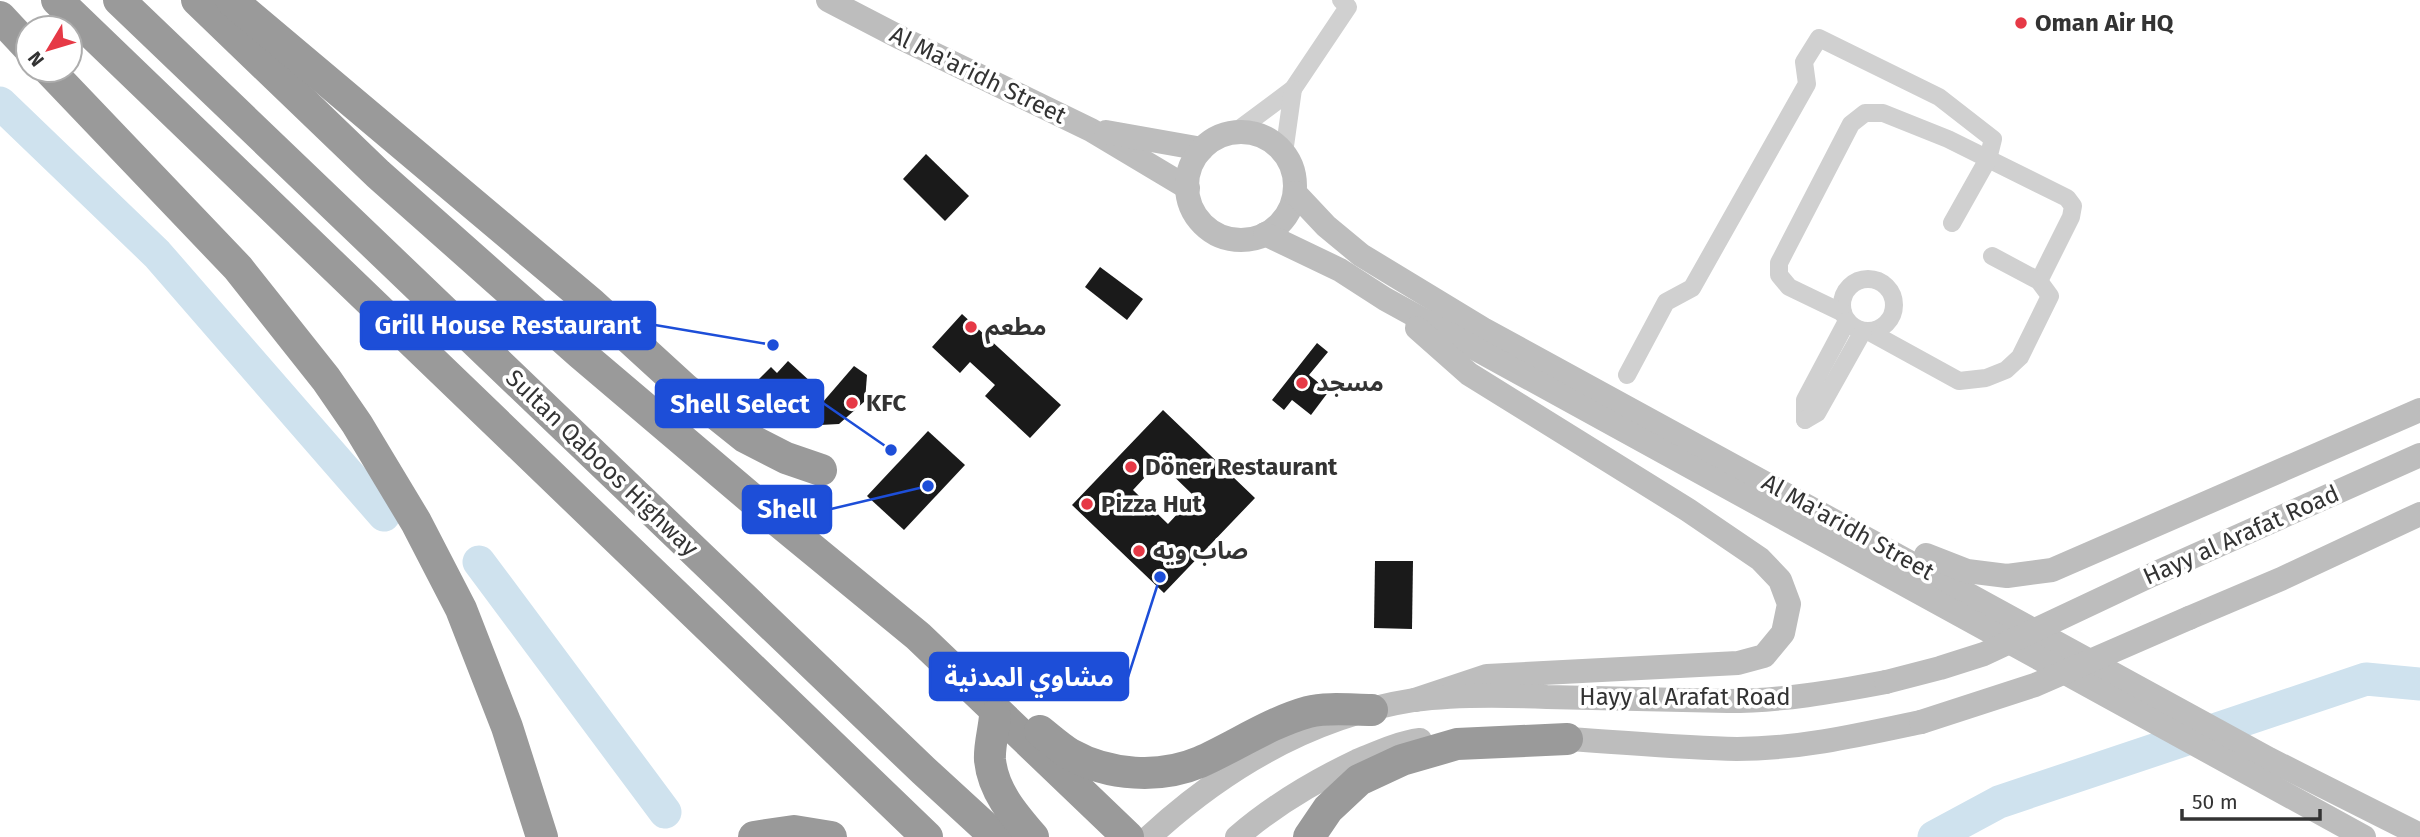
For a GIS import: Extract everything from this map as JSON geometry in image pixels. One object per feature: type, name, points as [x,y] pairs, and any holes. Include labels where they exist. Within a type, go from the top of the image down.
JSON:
[{"type":"highway","name":"Sultan Qaboos Highway","points":[[57,0],[927,837]]},
{"type":"highway","name":"Sultan Qaboos Highway","points":[[119,0],[996,837]]},
{"type":"highway","points":[[197,0],[378,174],[582,354],[918,636],[1070,755],[1128,773],[1165,772],[1198,762],[1265,729],[1310,712],[1372,710]]},
{"type":"highway","points":[[230,0],[592,304],[685,389],[745,437],[786,458],[821,470]]},
{"type":"highway","points":[[0,17],[14,32]]},
{"type":"highway","points":[[62,84],[238,268],[326,379],[357,424],[416,522],[461,609],[507,727],[542,837]]},
{"type":"highway","points":[[918,636],[1128,837]]},
{"type":"highway","points":[[995,716],[990,759],[994,777],[1002,797],[1033,837]]},
{"type":"highway","points":[[1309,837],[1328,809],[1359,780],[1402,760],[1457,744],[1567,739]]},
{"type":"highway","points":[[754,837],[794,831],[831,837]]},
{"type":"main road","name":"Al Ma'aridh Street","points":[[828,0],[1091,130],[1188,188]]},
{"type":"main road","name":"Al Ma'aridh Street","points":[[1091,130],[1202,149]]},
{"type":"main road","points":[[1248,132],[1274,143],[1284,153],[1293,172],[1295,193],[1285,218],[1265,234],[1243,240],[1215,233],[1195,213],[1188,188],[1191,167],[1202,149],[1211,141],[1234,133],[1248,132]]},
{"type":"main road","name":"Al Ma'aridh Street","points":[[1295,193],[1326,226],[1361,255],[1483,329],[2269,759],[2420,835]]},
{"type":"main road","name":"Al Ma'aridh Street","points":[[1265,234],[1340,270],[1385,299],[2364,837]]},
{"type":"main road","points":[[1385,299],[1469,374],[1688,510],[1760,559],[1780,580],[1789,604],[1783,633],[1764,656],[1738,663],[1487,676],[1415,700]]},
{"type":"main road","points":[[1838,521],[1967,571],[2007,576],[2052,570],[2420,410]]},
{"type":"main road","name":"Hayy al Arafat Road","points":[[1149,837],[1174,814],[1230,772],[1279,744],[1325,725],[1415,700],[1485,695],[1731,701],[1810,696],[1886,682],[1940,668],[1984,653],[2420,455]]},
{"type":"main road","name":"Hayy al Arafat Road","points":[[1237,837],[1284,799],[1320,779],[1376,753],[1413,741],[1457,734],[1739,749],[1826,742],[1921,722],[2035,685],[2281,579],[2420,514]]},
{"type":"street","points":[[1234,133],[1293,89],[1349,7],[1341,0]]},
{"type":"street","points":[[1627,375],[1666,302],[1692,288],[1807,84],[1804,62],[1819,38],[1939,97],[1993,139],[1988,159],[1952,223]]},
{"type":"street","points":[[1284,153],[1293,89]]},
{"type":"street","points":[[1992,256],[2039,281],[2050,296],[2020,358],[2007,370],[1986,378],[1958,381],[1789,287],[1779,275],[1779,263],[1852,124],[1865,113],[1883,113],[1948,139],[2067,198],[2073,206],[2071,217],[2039,281]]},
{"type":"street","points":[[1862,279],[1880,281],[1892,294],[1893,311],[1884,326],[1865,331],[1817,413],[1804,420],[1805,400],[1845,317],[1843,296],[1854,282],[1862,279]]},
{"type":"building","points":[[926,154],[969,196],[945,221],[903,179]]},
{"type":"building","points":[[1100,267],[1143,299],[1127,320],[1085,287]]},
{"type":"building","points":[[962,314],[1061,405],[1030,438],[985,396],[995,385],[970,362],[960,373],[932,347]]},
{"type":"building","name":"مسجد","points":[[1317,343],[1328,352],[1309,375],[1329,391],[1311,415],[1292,400],[1284,410],[1272,400]]},
{"type":"building","points":[[788,361],[812,383],[785,410],[756,382],[771,367],[777,373]]},
{"type":"building","points":[[854,366],[867,375],[865,401],[839,424],[820,425],[810,417]]},
{"type":"building","points":[[1163,410],[1255,498],[1164,593],[1072,505]],"holes":[[[1159,462],[1194,496],[1168,524],[1133,490]]]},
{"type":"building","points":[[928,431],[965,465],[904,530],[867,496]]},
{"type":"building","points":[[1375,561],[1413,561],[1412,629],[1374,628]]},
{"type":"waterway","points":[[0,103],[157,254],[384,515]]},
{"type":"waterway","points":[[479,562],[665,812]]},
{"type":"waterway","points":[[1934,837],[1999,802],[2366,679],[2420,684]]},
{"type":"place","name":"Oman Air HQ","points":[[2021,23]]},
{"type":"place","name":"مطعم","points":[[971,327]]},
{"type":"place","name":"Grill House Restaurant","points":[[773,345]]},
{"type":"place","name":"مسجد","points":[[1302,383]]},
{"type":"place","name":"KFC","points":[[852,403]]},
{"type":"place","name":"Shell Select","points":[[891,450]]},
{"type":"place","name":"Döner Restaurant","points":[[1131,467]]},
{"type":"place","name":"Shell","points":[[928,486]]},
{"type":"place","name":"Pizza Hut","points":[[1087,504]]},
{"type":"place","name":"صاب ويه","points":[[1139,551]]},
{"type":"place","name":"مشاوي المدنية","points":[[1160,577]]}]
